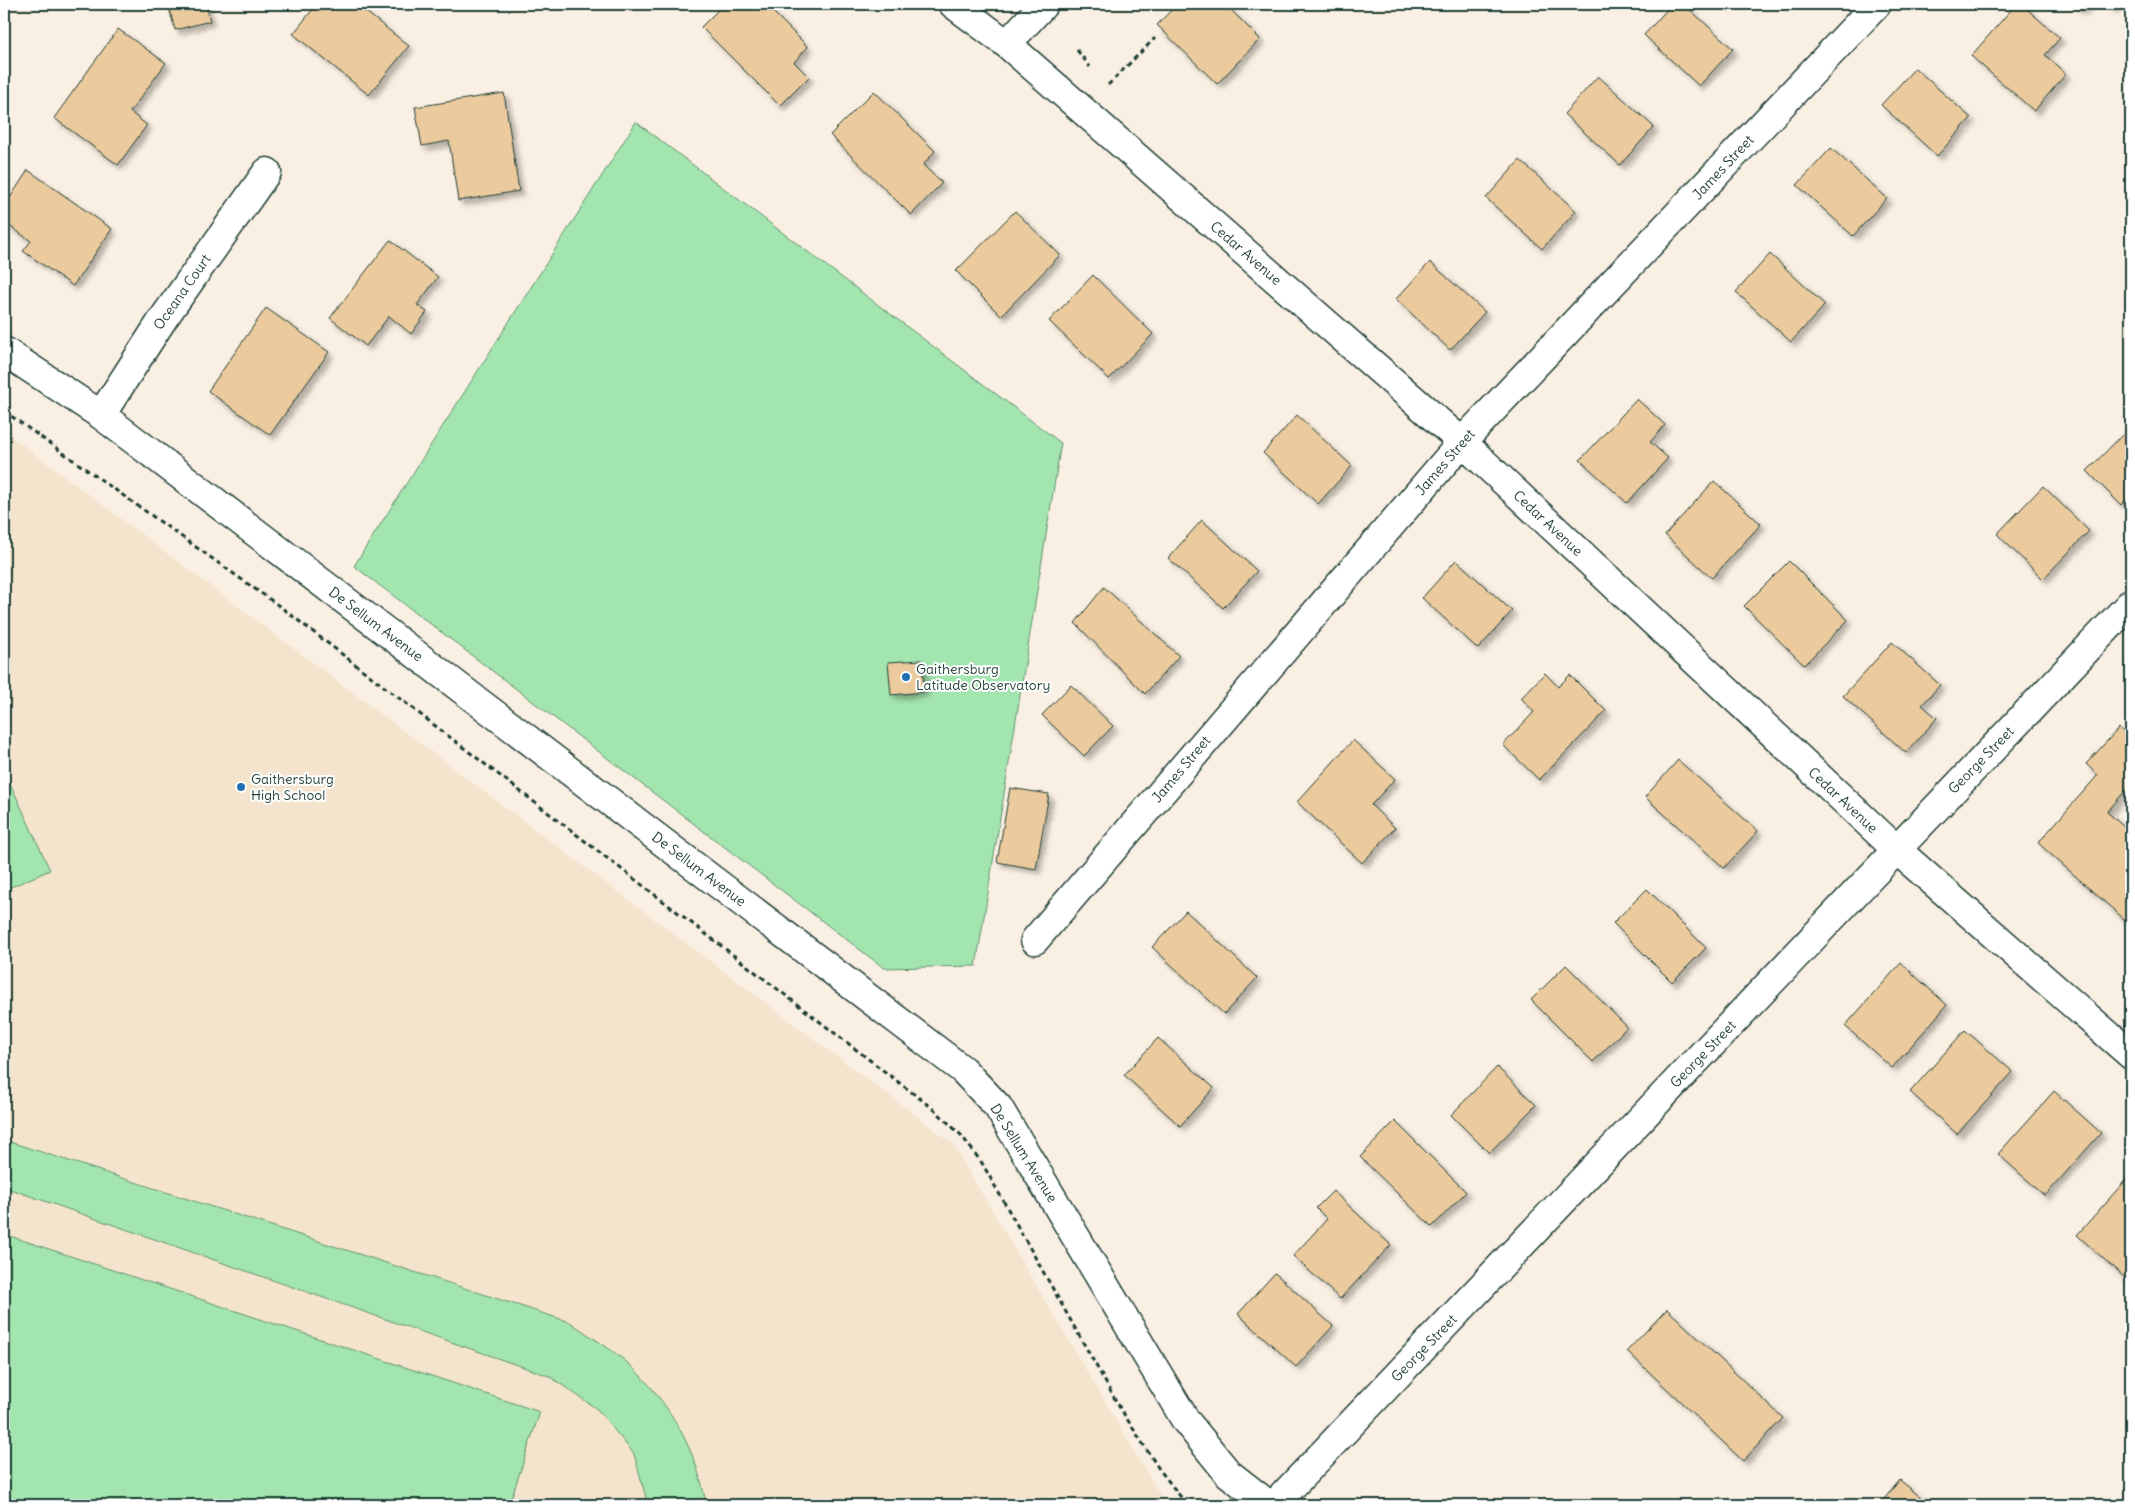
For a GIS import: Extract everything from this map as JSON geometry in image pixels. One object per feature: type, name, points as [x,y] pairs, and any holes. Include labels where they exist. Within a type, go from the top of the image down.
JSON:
[{"type":"street","name":"Cedar Avenue","points":[[953,4],[1007,44],[1462,442],[1897,850],[2131,1055]]},
{"type":"street","points":[[1007,44],[1044,4]]},
{"type":"street","name":"James Street","points":[[1035,940],[1462,442],[1877,4]]},
{"type":"street","name":"Oceana Court","points":[[101,415],[163,319],[267,172]]},
{"type":"street","name":"De Sellum Avenue","points":[[4,351],[101,415],[963,1070],[998,1107],[1186,1421],[1228,1473],[1269,1505]]},
{"type":"street","name":"George Street","points":[[1274,1505],[2131,603]]},
{"type":"path","points":[[1100,80],[1106,87],[1154,38]]},
{"type":"path","points":[[1077,50],[1094,72]]},
{"type":"path","points":[[4,411],[282,608],[936,1111],[961,1135],[982,1163],[1120,1408],[1159,1469],[1187,1505]]},
{"type":"shaded area","name":"Gaithersburg High School","points":[[4,431],[952,1143],[1166,1505],[4,1505]]},
{"type":"green space","name":"Gaithersburg Latitude Observatory","points":[[636,122],[1061,443],[976,966],[884,968],[354,566]]},
{"type":"green space","points":[[4,770],[50,870],[4,890]]},
{"type":"green space","points":[[4,1140],[570,1322],[623,1359],[644,1379],[657,1395],[680,1429],[689,1447],[702,1485],[706,1505],[648,1505],[634,1454],[597,1409],[549,1376],[4,1187]]},
{"type":"green space","points":[[4,1234],[540,1412],[509,1505],[4,1505]]},
{"type":"building","points":[[168,4],[206,4],[210,21],[175,30]]},
{"type":"building","points":[[317,4],[356,4],[409,46],[369,95],[293,34]]},
{"type":"building","points":[[724,4],[765,4],[808,47],[794,62],[809,77],[780,106],[701,27]]},
{"type":"building","points":[[1177,4],[1225,4],[1260,39],[1217,84],[1157,25]]},
{"type":"building","points":[[1672,4],[1684,4],[1733,49],[1699,86],[1644,35]]},
{"type":"building","points":[[2016,4],[2021,4],[2060,38],[2045,55],[2066,74],[2034,111],[1971,56]]},
{"type":"building","points":[[2073,4],[2088,4],[2081,11]]},
{"type":"building","points":[[2107,4],[2118,4],[2113,9]]},
{"type":"building","points":[[118,29],[166,63],[130,112],[147,125],[118,165],[54,118]]},
{"type":"building","points":[[1915,68],[1971,118],[1937,156],[1881,105]]},
{"type":"building","points":[[1598,76],[1654,127],[1620,165],[1564,114]]},
{"type":"building","points":[[874,91],[935,151],[923,165],[942,183],[911,215],[830,135]]},
{"type":"building","points":[[504,93],[519,191],[458,201],[449,141],[422,146],[415,107]]},
{"type":"building","points":[[1831,148],[1887,198],[1853,236],[1797,185]]},
{"type":"building","points":[[1520,160],[1576,211],[1542,249],[1486,198]]},
{"type":"building","points":[[28,170],[112,229],[73,286],[23,251],[31,241],[4,222],[4,207]]},
{"type":"building","points":[[1015,211],[1060,255],[1001,316],[956,271]]},
{"type":"building","points":[[390,240],[438,277],[417,305],[427,312],[411,334],[389,316],[366,346],[330,318]]},
{"type":"building","points":[[1770,254],[1825,305],[1791,342],[1736,292]]},
{"type":"building","points":[[1430,262],[1485,312],[1450,350],[1396,299]]},
{"type":"building","points":[[1093,275],[1153,334],[1109,379],[1049,321]]},
{"type":"building","points":[[266,308],[329,352],[270,435],[208,391]]},
{"type":"building","points":[[1637,399],[1665,425],[1650,442],[1668,458],[1627,503],[1580,460]]},
{"type":"building","points":[[1297,415],[1352,466],[1318,504],[1263,453]]},
{"type":"building","points":[[2126,431],[2131,437],[2131,495],[2121,505],[2087,471]]},
{"type":"building","points":[[1714,481],[1761,524],[1712,578],[1665,535]]},
{"type":"building","points":[[2043,486],[2089,531],[2043,579],[1997,534]]},
{"type":"building","points":[[1202,520],[1257,571],[1223,608],[1168,558]]},
{"type":"building","points":[[1456,560],[1512,611],[1478,649],[1422,598]]},
{"type":"building","points":[[1789,561],[1848,620],[1804,665],[1744,606]]},
{"type":"building","points":[[1104,587],[1179,656],[1145,694],[1075,623]]},
{"type":"building","points":[[1892,642],[1940,685],[1922,705],[1937,718],[1906,753],[1843,696]]},
{"type":"building","name":"Gaithersburg Latitude Observatory","points":[[922,660],[924,692],[891,695],[888,662]]},
{"type":"building","points":[[1545,673],[1558,687],[1570,675],[1606,711],[1539,780],[1503,745],[1534,712],[1521,698]]},
{"type":"building","points":[[1071,685],[1113,726],[1084,756],[1042,715]]},
{"type":"building","points":[[2119,728],[2131,739],[2131,784],[2107,812],[2131,833],[2131,913],[2125,920],[2038,843],[2098,775],[2086,764]]},
{"type":"building","points":[[1353,740],[1395,779],[1371,805],[1395,828],[1362,863],[1297,802]]},
{"type":"building","points":[[1678,760],[1758,831],[1724,868],[1645,797]]},
{"type":"building","points":[[1010,788],[1049,794],[1036,869],[997,862]]},
{"type":"building","points":[[1647,889],[1706,948],[1672,982],[1613,923]]},
{"type":"building","points":[[1186,911],[1257,978],[1224,1014],[1152,947]]},
{"type":"building","points":[[1901,963],[1947,1005],[1892,1068],[1845,1026]]},
{"type":"building","points":[[1566,965],[1627,1027],[1593,1062],[1531,1000]]},
{"type":"building","points":[[1965,1030],[2013,1072],[1957,1134],[1910,1092]]},
{"type":"building","points":[[1158,1038],[1214,1088],[1180,1126],[1124,1075]]},
{"type":"building","points":[[1497,1067],[1536,1105],[1489,1153],[1451,1115]]},
{"type":"building","points":[[2054,1091],[2101,1133],[2045,1196],[1998,1154]]},
{"type":"building","points":[[1395,1121],[1466,1192],[1432,1227],[1360,1157]]},
{"type":"building","points":[[2131,1174],[2131,1270],[2125,1278],[2077,1235]]},
{"type":"building","points":[[1333,1191],[1391,1245],[1340,1299],[1293,1256],[1327,1219],[1316,1208]]},
{"type":"building","points":[[1275,1273],[1333,1326],[1296,1367],[1238,1314]]},
{"type":"building","points":[[1667,1309],[1783,1418],[1743,1461],[1627,1351]]},
{"type":"building","points":[[1900,1480],[1930,1505],[1879,1505]]},
{"type":"place","name":"Gaithersburg Latitude Observatory","points":[[906,677]]},
{"type":"place","name":"Gaithersburg High School","points":[[241,787]]}]
